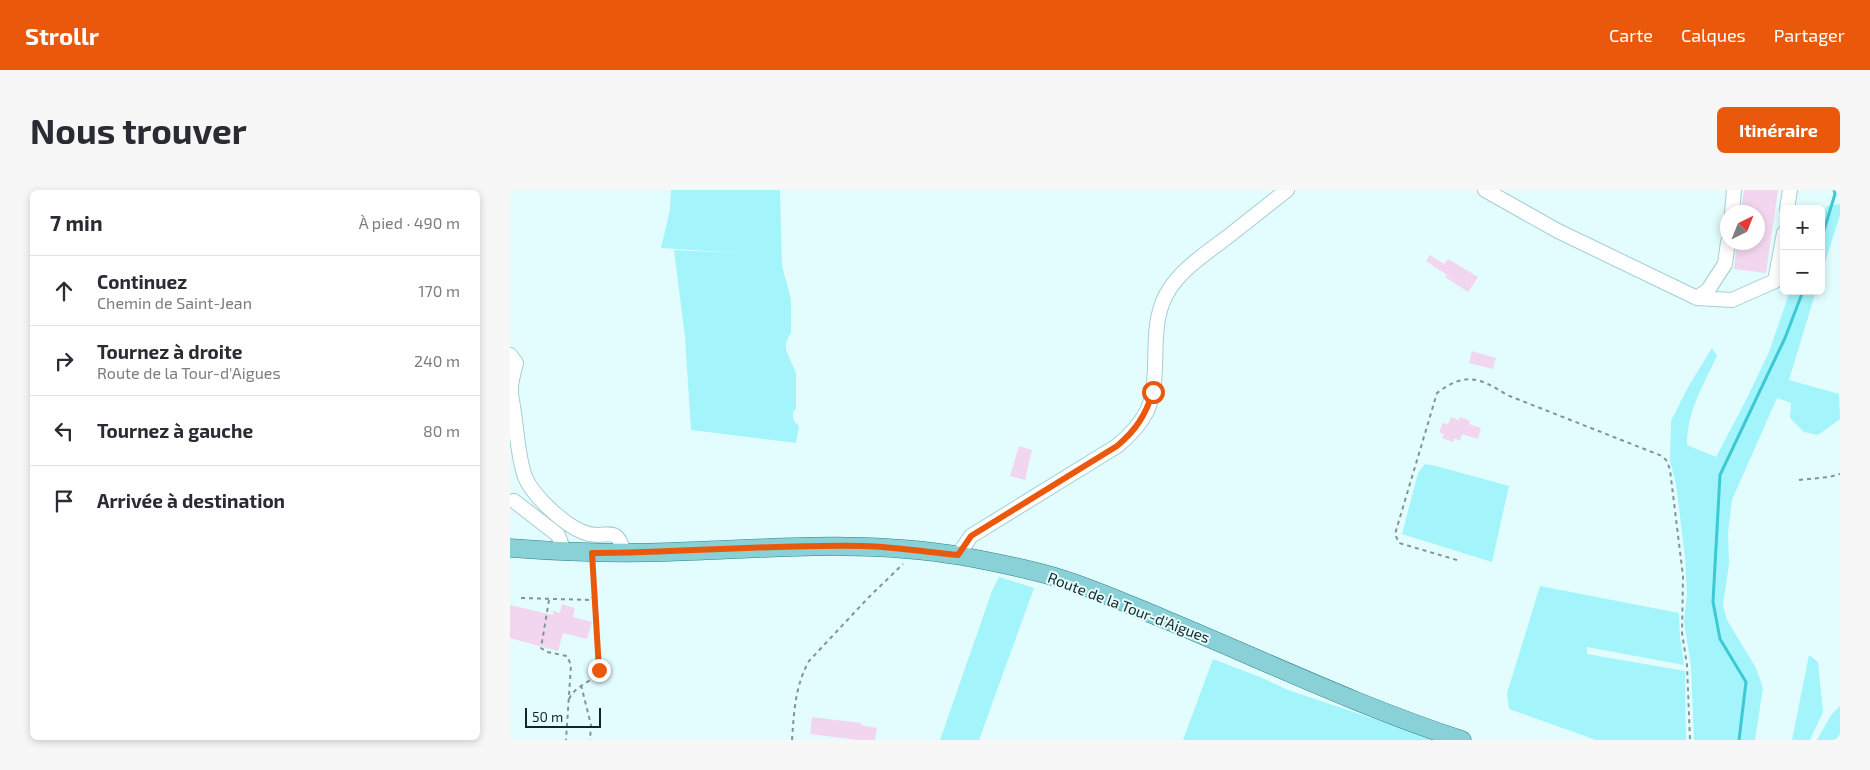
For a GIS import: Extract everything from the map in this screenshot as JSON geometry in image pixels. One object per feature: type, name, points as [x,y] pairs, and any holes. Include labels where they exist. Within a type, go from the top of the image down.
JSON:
[{"type":"main road","name":"Route de la Tour-d'Aigues","points":[[510,548],[564,552],[624,553],[800,546],[864,546],[958,555],[1014,566],[1062,579],[1101,593],[1316,684],[1429,729],[1462,740]]},
{"type":"street","points":[[958,555],[971,536],[1117,446],[1130,436],[1146,412],[1153,392],[1157,319],[1167,293],[1175,282],[1205,254],[1287,190]]},
{"type":"street","points":[[1485,190],[1558,231],[1697,298],[1732,300],[1775,281],[1781,250]]},
{"type":"street","points":[[1733,205],[1734,190]]},
{"type":"street","points":[[1788,205],[1790,190]]},
{"type":"street","points":[[1697,298],[1708,290],[1725,264],[1727,250]]},
{"type":"street","points":[[510,355],[516,363],[511,387],[519,449],[526,478],[539,498],[564,521],[583,532],[595,536],[612,534],[621,540],[624,553]]},
{"type":"street","points":[[514,501],[558,535],[564,552]]},
{"type":"path","points":[[1458,560],[1400,543],[1394,534],[1437,394],[1464,378],[1487,382],[1507,394],[1662,456],[1667,461],[1670,470],[1683,576],[1682,633],[1687,665],[1690,740]]},
{"type":"path","points":[[1799,480],[1840,474]]},
{"type":"path","points":[[792,740],[796,690],[809,661],[861,605],[917,551]]},
{"type":"path","points":[[569,699],[573,691],[597,675],[599,670],[592,553]]},
{"type":"path","points":[[521,598],[591,600],[594,595]]},
{"type":"path","points":[[549,600],[541,648],[547,652],[567,656],[571,665],[566,740]]},
{"type":"path","points":[[581,684],[591,725],[590,740]]},
{"type":"shaded area","points":[[671,190],[780,190],[782,266],[791,299],[791,332],[786,343],[786,350],[796,373],[796,409],[793,412],[793,419],[799,427],[796,443],[691,430],[685,337],[674,250],[738,253],[661,248],[670,210]]},
{"type":"shaded area","points":[[1840,204],[1840,215],[1825,262],[1825,212],[1827,206]]},
{"type":"shaded area","points":[[1789,295],[1815,295],[1789,380],[1839,394],[1840,419],[1818,435],[1804,432],[1790,418],[1791,403],[1777,398],[1732,500],[1728,533],[1729,564],[1723,605],[1727,620],[1756,668],[1763,688],[1755,740],[1694,740],[1691,666],[1684,622],[1687,594],[1685,557],[1676,484],[1670,461],[1671,421],[1688,387],[1712,348],[1717,356],[1701,388],[1693,410],[1687,445],[1716,457],[1769,352]]},
{"type":"shaded area","points":[[1425,464],[1509,486],[1492,562],[1402,534],[1418,473]]},
{"type":"shaded area","points":[[999,577],[1034,588],[979,740],[940,740],[992,591]]},
{"type":"shaded area","points":[[1540,586],[1679,613],[1684,665],[1587,647],[1587,654],[1685,671],[1686,740],[1596,740],[1509,709],[1507,693]]},
{"type":"shaded area","points":[[1809,655],[1818,662],[1823,712],[1810,740],[1792,740]]},
{"type":"shaded area","points":[[1213,659],[1288,690],[1437,740],[1183,740]]},
{"type":"shaded area","points":[[1840,706],[1840,740],[1817,740],[1831,715]]},
{"type":"building","points":[[1744,190],[1778,190],[1766,273],[1734,269],[1736,250],[1765,250],[1765,205],[1742,205]]},
{"type":"building","points":[[1430,255],[1444,264],[1448,259],[1478,277],[1468,292],[1445,277],[1447,275],[1426,261]]},
{"type":"building","points":[[1472,351],[1496,358],[1493,369],[1469,363]]},
{"type":"building","points":[[1451,417],[1459,420],[1460,417],[1470,421],[1469,424],[1481,428],[1478,439],[1462,434],[1460,441],[1454,438],[1453,442],[1442,438],[1444,434],[1439,432],[1443,423],[1448,424]]},
{"type":"building","points":[[1019,446],[1032,450],[1025,480],[1010,476]]},
{"type":"building","points":[[562,604],[575,608],[573,617],[592,622],[587,639],[563,633],[558,651],[510,638],[510,605],[553,615],[553,611],[560,613]]},
{"type":"building","points":[[812,717],[861,723],[861,725],[877,728],[875,740],[858,740],[810,734]]},
{"type":"waterway","points":[[1825,227],[1835,194],[1834,190]]},
{"type":"waterway","points":[[1739,740],[1746,682],[1720,639],[1713,602],[1720,475],[1785,338],[1801,295]]},
{"type":"route","points":[[599,670],[592,553],[669,552],[800,546],[864,546],[958,555],[971,536],[1117,446],[1130,436],[1146,412],[1153,392]]}]
